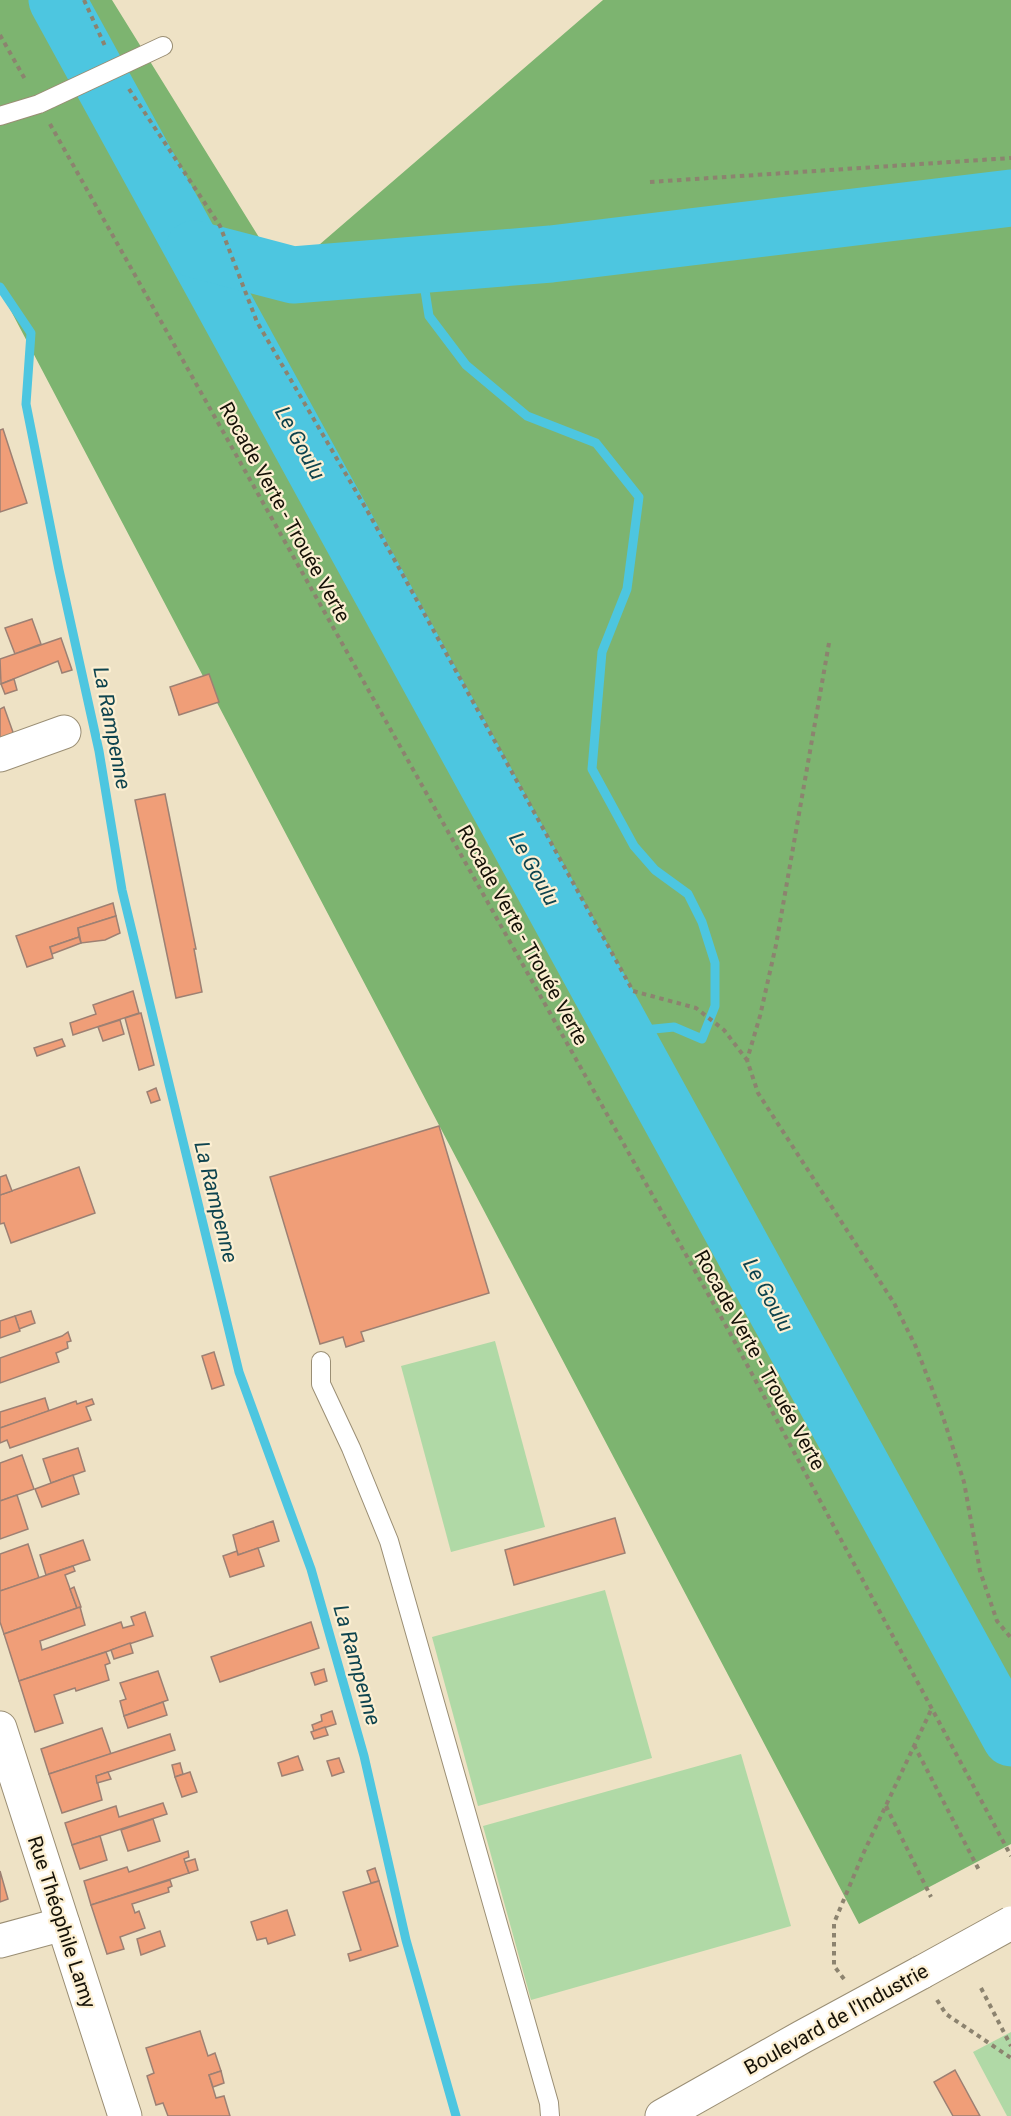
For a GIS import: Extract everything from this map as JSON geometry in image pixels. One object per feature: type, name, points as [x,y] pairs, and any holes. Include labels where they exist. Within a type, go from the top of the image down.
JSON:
[{"type":"street","points":[[0,755],[64,732]]},
{"type":"street","name":"Rue Théophile Lamy","points":[[0,1728],[125,2116]]},
{"type":"street","name":"Boulevard de l'Industrie","points":[[663,2116],[1011,1923]]},
{"type":"street","points":[[0,1941],[63,1924]]},
{"type":"lane","points":[[0,116],[39,104],[116,70],[163,46]]},
{"type":"lane","points":[[321,1361],[321,1384],[351,1448],[389,1541],[543,2080],[550,2116]]},
{"type":"path","points":[[84,0],[116,70],[220,226],[257,322],[374,522],[633,991],[696,1008],[724,1030],[747,1060],[758,1093],[894,1303],[908,1329],[943,1417],[964,1482],[980,1571],[997,1621],[1011,1638]]},
{"type":"path","name":"Rocade Verte - Trouée Verte","points":[[0,35],[730,1334],[1011,1856]]},
{"type":"path","points":[[650,182],[1011,158]]},
{"type":"path","points":[[747,1060],[760,1016],[776,945],[829,643]]},
{"type":"path","points":[[864,2005],[834,1966],[834,1923],[932,1707]]},
{"type":"path","points":[[913,1745],[980,1872]]},
{"type":"path","points":[[886,1805],[931,1897]]},
{"type":"path","points":[[981,1988],[1011,2046]]},
{"type":"path","points":[[946,2014],[1011,2058]]},
{"type":"green space","points":[[0,0],[112,0],[283,276],[603,0],[1011,0],[1011,1844],[859,1924],[0,290]]},
{"type":"green space","points":[[495,1341],[545,1527],[451,1552],[401,1366]]},
{"type":"green space","points":[[605,1590],[652,1758],[478,1806],[432,1637]]},
{"type":"green space","points":[[741,1754],[791,1926],[531,2000],[483,1826]]},
{"type":"green space","points":[[1011,2032],[1011,2116],[1007,2116],[973,2052]]},
{"type":"building","points":[[3,429],[27,503],[0,512],[0,430]]},
{"type":"building","points":[[32,619],[41,644],[15,654],[5,628]]},
{"type":"building","points":[[61,638],[72,670],[62,673],[58,661],[1,684],[0,659]]},
{"type":"building","points":[[209,674],[219,702],[179,715],[170,687]]},
{"type":"building","points":[[14,679],[17,690],[5,694],[1,684]]},
{"type":"building","points":[[4,707],[14,735],[0,740],[0,709]]},
{"type":"building","points":[[165,794],[196,949],[194,949],[202,992],[176,998],[135,800]]},
{"type":"building","points":[[113,903],[116,916],[78,928],[79,937],[50,947],[53,958],[27,967],[16,936]]},
{"type":"building","points":[[116,916],[120,933],[105,940],[81,943],[78,928]]},
{"type":"building","points":[[79,937],[81,943],[52,954],[50,947]]},
{"type":"building","points":[[133,991],[139,1013],[73,1035],[70,1023],[96,1014],[93,1005]]},
{"type":"building","points":[[141,1013],[154,1065],[139,1070],[125,1018]]},
{"type":"building","points":[[120,1020],[124,1034],[103,1041],[98,1027]]},
{"type":"building","points":[[62,1039],[65,1046],[37,1056],[34,1048]]},
{"type":"building","points":[[156,1088],[160,1100],[151,1103],[147,1092]]},
{"type":"building","points":[[439,1126],[489,1293],[361,1332],[364,1341],[346,1347],[343,1337],[320,1344],[270,1177]]},
{"type":"building","points":[[79,1167],[95,1213],[11,1243],[4,1223],[0,1224],[0,1195]]},
{"type":"building","points":[[6,1175],[12,1191],[0,1195],[0,1177]]},
{"type":"building","points":[[31,1311],[35,1323],[19,1329],[15,1316]]},
{"type":"building","points":[[15,1316],[20,1331],[0,1338],[0,1321]]},
{"type":"building","points":[[68,1332],[71,1341],[67,1342],[68,1348],[56,1353],[59,1362],[0,1383],[0,1358]]},
{"type":"building","points":[[214,1352],[224,1385],[212,1389],[202,1356]]},
{"type":"building","points":[[45,1398],[49,1411],[0,1428],[0,1412]]},
{"type":"building","points":[[92,1399],[94,1404],[86,1407],[91,1420],[10,1448],[7,1440],[0,1443],[0,1428],[76,1401],[77,1404]]},
{"type":"building","points":[[78,1448],[85,1471],[51,1483],[43,1459]]},
{"type":"building","points":[[22,1455],[34,1489],[0,1501],[0,1463]]},
{"type":"building","points":[[73,1475],[79,1494],[42,1507],[35,1489]]},
{"type":"building","points":[[17,1495],[28,1529],[0,1539],[0,1501]]},
{"type":"building","points":[[615,1518],[625,1553],[514,1585],[505,1550]]},
{"type":"building","points":[[273,1521],[279,1541],[238,1555],[233,1535]]},
{"type":"building","points":[[83,1540],[90,1560],[46,1575],[40,1555]]},
{"type":"building","points":[[28,1544],[39,1578],[0,1591],[0,1554]]},
{"type":"building","points":[[258,1548],[264,1566],[230,1577],[223,1556],[237,1551],[238,1555]]},
{"type":"building","points":[[73,1566],[75,1571],[65,1575],[77,1608],[4,1634],[0,1622],[0,1591]]},
{"type":"building","points":[[74,1587],[81,1607],[77,1608],[70,1589]]},
{"type":"building","points":[[80,1607],[85,1625],[40,1641],[42,1650],[121,1622],[123,1628],[134,1625],[131,1617],[145,1612],[153,1636],[19,1681],[4,1634]]},
{"type":"building","points":[[311,1622],[319,1648],[220,1682],[211,1657]]},
{"type":"building","points":[[130,1643],[133,1653],[114,1659],[111,1650]]},
{"type":"building","points":[[106,1652],[110,1663],[105,1665],[109,1680],[76,1691],[75,1688],[54,1695],[63,1723],[35,1732],[19,1681]]},
{"type":"building","points":[[324,1669],[327,1681],[315,1685],[311,1673]]},
{"type":"building","points":[[158,1671],[168,1700],[124,1716],[120,1701],[126,1699],[120,1683]]},
{"type":"building","points":[[163,1702],[167,1715],[128,1728],[124,1716]]},
{"type":"building","points":[[332,1711],[336,1724],[314,1731],[312,1725],[322,1721],[321,1715]]},
{"type":"building","points":[[325,1727],[328,1735],[314,1739],[311,1732]]},
{"type":"building","points":[[102,1728],[111,1754],[49,1774],[41,1749]]},
{"type":"building","points":[[170,1734],[175,1750],[96,1776],[102,1800],[62,1813],[49,1774]]},
{"type":"building","points":[[298,1756],[303,1770],[282,1776],[278,1763]]},
{"type":"building","points":[[339,1758],[344,1772],[332,1776],[327,1761]]},
{"type":"building","points":[[180,1763],[183,1774],[175,1777],[172,1765]]},
{"type":"building","points":[[108,1772],[111,1779],[97,1783],[96,1776]]},
{"type":"building","points":[[190,1772],[197,1792],[182,1797],[175,1777]]},
{"type":"building","points":[[163,1803],[167,1814],[72,1845],[65,1823],[116,1806],[119,1817]]},
{"type":"building","points":[[153,1819],[160,1841],[128,1851],[121,1830]]},
{"type":"building","points":[[100,1836],[107,1860],[80,1869],[72,1845]]},
{"type":"building","points":[[188,1851],[189,1857],[184,1859],[189,1873],[91,1905],[84,1881],[127,1867],[129,1872]]},
{"type":"building","points":[[195,1859],[198,1870],[189,1873],[185,1862]]},
{"type":"building","points":[[375,1868],[379,1881],[371,1883],[367,1871]]},
{"type":"building","points":[[0,1871],[8,1899],[0,1902]]},
{"type":"building","points":[[170,1880],[172,1886],[168,1888],[169,1892],[132,1904],[135,1913],[139,1911],[145,1928],[120,1937],[124,1949],[107,1954],[91,1905]]},
{"type":"building","points":[[379,1881],[398,1946],[350,1961],[348,1954],[361,1950],[343,1892]]},
{"type":"building","points":[[287,1910],[295,1935],[268,1944],[266,1938],[257,1940],[251,1922]]},
{"type":"building","points":[[160,1931],[165,1946],[141,1955],[137,1939]]},
{"type":"building","points":[[200,2031],[208,2056],[215,2053],[221,2071],[209,2075],[216,2098],[224,2096],[230,2116],[168,2116],[163,2103],[156,2105],[147,2076],[154,2073],[146,2048]]},
{"type":"building","points":[[955,2070],[980,2116],[953,2116],[934,2082]]},
{"type":"building","points":[[221,2071],[224,2083],[213,2087],[209,2075]]},
{"type":"waterway","name":"Le Goulu","points":[[57,0],[1011,1738]]},
{"type":"waterway","points":[[194,249],[293,275],[551,254],[1011,198]]},
{"type":"waterway","points":[[421,265],[429,316],[466,365],[527,416],[596,443],[639,497],[627,589],[602,652],[592,769],[634,846],[655,870],[688,894],[702,922],[715,963],[715,1006],[702,1039],[674,1027],[624,1032]]},
{"type":"waterway","name":"La Rampenne","points":[[0,287],[31,333],[26,404],[59,570],[99,751],[122,890],[239,1372],[311,1569],[364,1756],[406,1940],[456,2116]]}]
